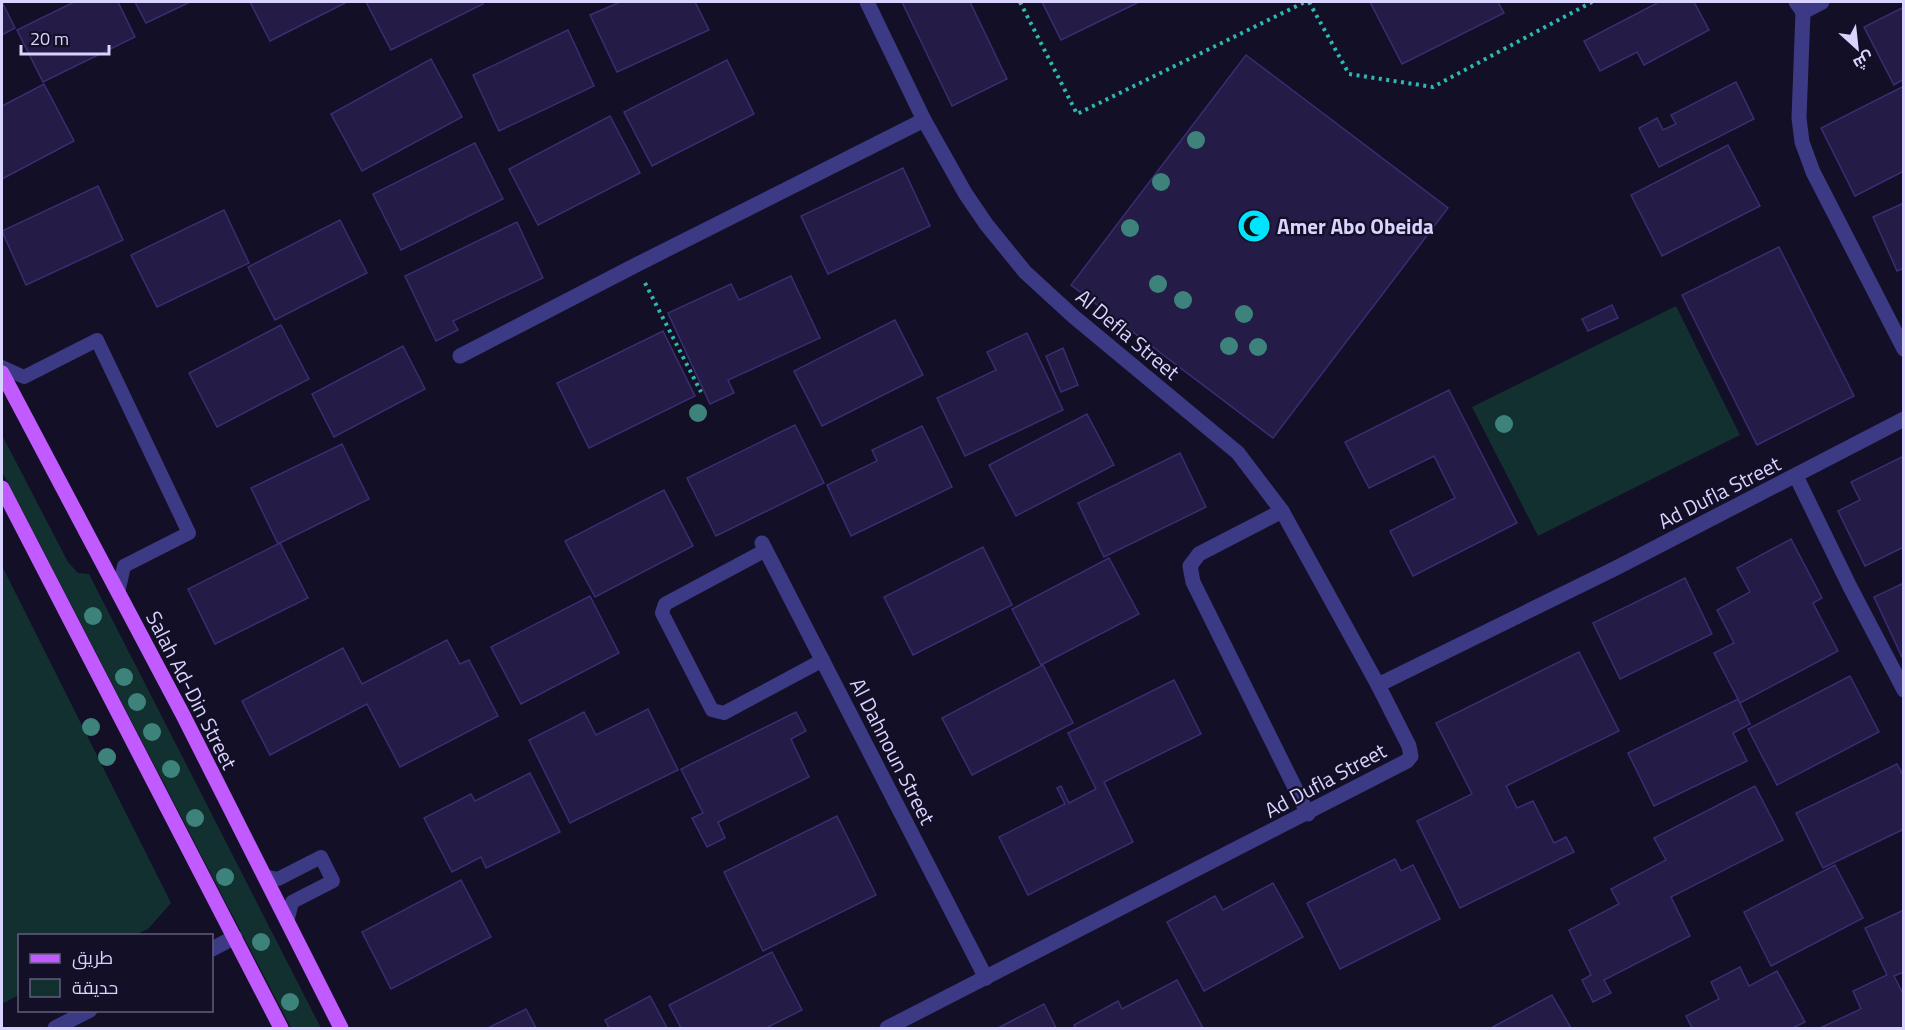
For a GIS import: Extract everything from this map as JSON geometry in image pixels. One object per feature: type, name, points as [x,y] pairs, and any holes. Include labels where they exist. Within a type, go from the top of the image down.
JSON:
[{"type":"main road","name":"Salah Ad-Din Street","points":[[2,373],[5,390],[183,715],[341,1029]]},
{"type":"main road","points":[[2,488],[281,1029]]},
{"type":"street","name":"Al Defla Street","points":[[867,2],[924,120],[965,193],[986,224],[1025,272],[1073,316],[1238,453],[1282,511],[1378,685]]},
{"type":"street","points":[[1821,2],[1799,7],[1799,118],[1802,142],[1813,172],[1904,349]]},
{"type":"street","points":[[460,356],[924,120]]},
{"type":"street","name":"Ad Dufla Street","points":[[887,1029],[1407,761],[1411,756],[1409,746],[1378,685],[1616,568],[1904,419]]},
{"type":"street","points":[[1796,476],[1850,587],[1904,690]]},
{"type":"street","points":[[1282,511],[1198,554],[1190,566],[1193,582],[1308,814]]},
{"type":"street","name":"Al Dahnoun Street","points":[[764,546],[986,978]]},
{"type":"street","points":[[213,948],[235,937]]},
{"type":"street","points":[[55,1029],[88,1012]]},
{"type":"lane","points":[[2,367],[24,377],[97,340],[189,533],[124,566],[118,593]]},
{"type":"lane","points":[[764,546],[665,604],[662,613],[712,710],[724,712],[823,660]]},
{"type":"lane","points":[[264,876],[278,879],[321,857],[333,881],[292,902],[287,922]]},
{"type":"path","points":[[1020,2],[1077,114],[1307,2],[1348,74],[1433,87],[1592,2]]},
{"type":"path","points":[[636,265],[701,392]]},
{"type":"green space","points":[[1676,306],[1740,435],[1538,536],[1472,407]]},
{"type":"green space","points":[[2,435],[68,562],[78,573],[89,574],[321,1028],[291,1028],[2,472]]},
{"type":"green space","points":[[2,566],[171,903],[148,929],[137,934],[18,934],[18,996],[2,1004]]},
{"type":"building","points":[[2,2],[15,28],[2,35]]},
{"type":"building","points":[[74,2],[118,2],[135,37],[43,82],[17,30]]},
{"type":"building","points":[[135,2],[190,2],[146,23]]},
{"type":"building","points":[[250,2],[347,2],[270,41]]},
{"type":"building","points":[[366,2],[482,2],[483,4],[391,50]]},
{"type":"building","points":[[620,2],[695,2],[709,30],[617,72],[590,15]]},
{"type":"building","points":[[902,2],[970,2],[1007,79],[952,106]]},
{"type":"building","points":[[1042,2],[1139,2],[1061,40]]},
{"type":"building","points":[[1370,2],[1498,2],[1504,13],[1402,64]]},
{"type":"building","points":[[1659,2],[1694,2],[1709,30],[1644,65],[1637,52],[1600,71],[1584,41]]},
{"type":"building","points":[[1904,7],[1904,79],[1894,85],[1864,27]]},
{"type":"building","points":[[568,30],[594,86],[499,131],[473,75]]},
{"type":"building","points":[[1246,55],[1448,208],[1273,438],[1071,285]]},
{"type":"building","points":[[431,59],[462,117],[362,171],[331,114]]},
{"type":"building","points":[[727,60],[754,114],[652,166],[624,112]]},
{"type":"building","points":[[1736,82],[1754,119],[1659,167],[1639,128],[1657,118],[1663,130],[1676,124],[1671,115]]},
{"type":"building","points":[[44,84],[74,141],[2,179],[2,106]]},
{"type":"building","points":[[1904,86],[1904,171],[1855,196],[1821,128]]},
{"type":"building","points":[[610,116],[640,173],[538,225],[509,169]]},
{"type":"building","points":[[475,143],[503,199],[401,250],[373,194]]},
{"type":"building","points":[[1728,145],[1760,206],[1662,256],[1631,195]]},
{"type":"building","points":[[903,168],[930,226],[828,274],[801,216]]},
{"type":"building","points":[[98,186],[123,240],[26,285],[2,231]]},
{"type":"building","points":[[1904,203],[1904,268],[1897,271],[1873,217]]},
{"type":"building","points":[[224,210],[249,263],[157,307],[131,255]]},
{"type":"building","points":[[340,220],[367,273],[275,320],[248,267]]},
{"type":"building","points":[[517,222],[543,278],[453,321],[458,330],[436,341],[405,276]]},
{"type":"building","points":[[1779,247],[1854,396],[1757,445],[1682,295]]},
{"type":"building","points":[[791,276],[820,338],[728,380],[734,393],[710,404],[668,313],[731,284],[739,300]]},
{"type":"building","points":[[1612,305],[1618,318],[1588,331],[1582,319]]},
{"type":"building","points":[[895,320],[923,375],[822,426],[794,371]]},
{"type":"building","points":[[281,325],[309,379],[217,427],[189,373]]},
{"type":"building","points":[[663,331],[695,396],[589,448],[557,383]]},
{"type":"building","points":[[1027,333],[1063,410],[965,456],[937,398],[996,370],[987,352]]},
{"type":"building","points":[[403,346],[425,389],[334,437],[312,394]]},
{"type":"building","points":[[1063,348],[1078,385],[1061,392],[1046,356]]},
{"type":"building","points":[[1449,390],[1517,523],[1413,576],[1390,531],[1455,498],[1434,456],[1369,488],[1345,442]]},
{"type":"building","points":[[1087,414],[1114,465],[1016,516],[989,465]]},
{"type":"building","points":[[795,425],[824,483],[716,536],[687,478]]},
{"type":"building","points":[[922,426],[952,487],[851,536],[827,485],[877,461],[872,450]]},
{"type":"building","points":[[342,444],[369,499],[278,544],[251,488]]},
{"type":"building","points":[[1180,453],[1206,507],[1104,557],[1078,503]]},
{"type":"building","points":[[1904,456],[1904,547],[1865,566],[1838,511],[1860,500],[1851,482]]},
{"type":"building","points":[[664,490],[693,546],[595,597],[565,541]]},
{"type":"building","points":[[1791,539],[1822,598],[1813,603],[1838,651],[1740,703],[1714,653],[1734,643],[1717,610],[1750,592],[1737,568]]},
{"type":"building","points":[[280,543],[308,598],[215,644],[188,589]]},
{"type":"building","points":[[983,547],[1012,605],[913,655],[884,597]]},
{"type":"building","points":[[1109,558],[1139,614],[1041,665],[1012,609]]},
{"type":"building","points":[[1685,578],[1712,634],[1620,679],[1593,623]]},
{"type":"building","points":[[1904,583],[1904,657],[1902,657],[1874,597]]},
{"type":"building","points":[[590,596],[619,653],[521,704],[491,647]]},
{"type":"building","points":[[447,640],[460,664],[469,660],[498,716],[400,767],[367,704],[270,755],[242,701],[343,648],[362,684]]},
{"type":"building","points":[[1579,652],[1619,731],[1506,786],[1517,808],[1533,801],[1554,843],[1566,837],[1574,852],[1460,908],[1417,821],[1472,794],[1436,723]]},
{"type":"building","points":[[1043,665],[1073,723],[972,775],[942,718]]},
{"type":"building","points":[[1850,676],[1879,732],[1777,785],[1748,729]]},
{"type":"building","points":[[1174,680],[1201,734],[1104,782],[1133,842],[1028,895],[999,837],[1065,804],[1057,788],[1061,786],[1069,803],[1096,789],[1068,733]]},
{"type":"building","points":[[1738,699],[1750,724],[1733,733],[1747,761],[1654,806],[1628,753]]},
{"type":"building","points":[[648,709],[678,770],[570,823],[529,740],[584,712],[596,735]]},
{"type":"building","points":[[796,712],[806,731],[791,739],[809,777],[718,822],[725,838],[707,847],[692,818],[703,813],[681,769]]},
{"type":"building","points":[[1897,764],[1904,777],[1904,829],[1823,868],[1796,813]]},
{"type":"building","points":[[530,773],[560,832],[486,868],[481,857],[452,872],[424,818],[471,794],[475,801]]},
{"type":"building","points":[[1755,786],[1783,840],[1671,897],[1690,936],[1604,980],[1611,993],[1593,1002],[1582,980],[1591,975],[1569,930],[1619,904],[1611,889],[1666,860],[1654,838]]},
{"type":"building","points":[[837,816],[876,895],[763,951],[724,872]]},
{"type":"building","points":[[1395,859],[1401,871],[1413,865],[1440,919],[1340,969],[1307,903]]},
{"type":"building","points":[[1835,865],[1863,918],[1771,966],[1744,912]]},
{"type":"building","points":[[461,880],[491,937],[391,989],[362,932]]},
{"type":"building","points":[[1273,883],[1303,937],[1204,991],[1167,922],[1215,896],[1223,910]]},
{"type":"building","points":[[1904,910],[1904,972],[1894,976],[1904,996],[1904,1028],[1820,1028],[1861,1009],[1853,991],[1887,975],[1865,928]]},
{"type":"building","points":[[772,952],[802,1010],[766,1028],[681,1028],[669,1005]]},
{"type":"building","points":[[1740,967],[1749,986],[1777,971],[1805,1022],[1793,1028],[1692,1028],[1686,1016],[1719,999],[1711,982]]},
{"type":"building","points":[[1177,980],[1203,1028],[1076,1028],[1074,1025],[1118,1001],[1122,1009]]},
{"type":"building","points":[[1552,995],[1571,1028],[1491,1028]]},
{"type":"building","points":[[650,996],[667,1028],[609,1028],[605,1020]]},
{"type":"building","points":[[1044,1004],[1056,1028],[998,1028]]},
{"type":"building","points":[[526,1009],[536,1028],[488,1028]]},
{"type":"place","name":"Amer Abo Obeida","points":[[1254,226]]}]
